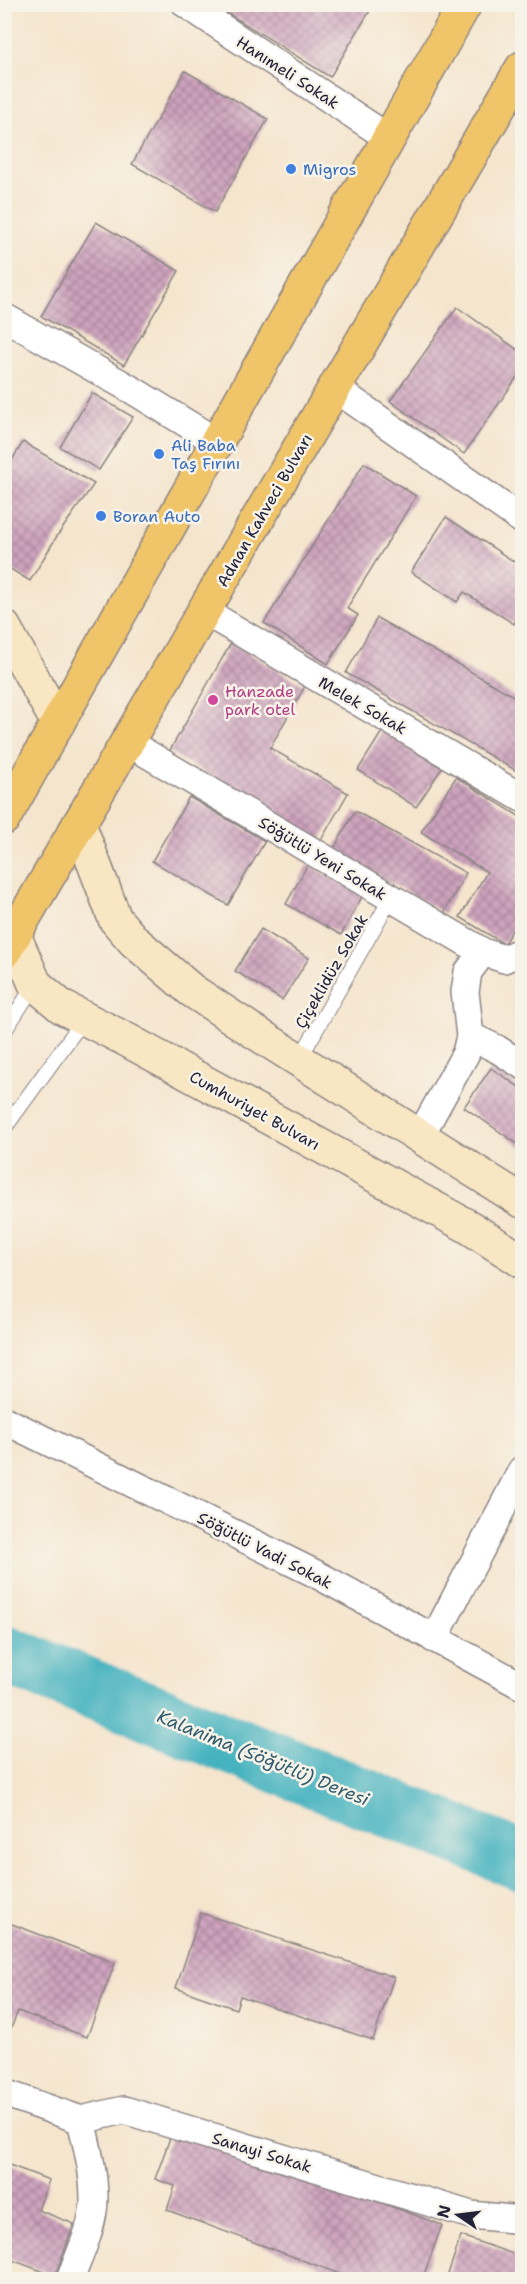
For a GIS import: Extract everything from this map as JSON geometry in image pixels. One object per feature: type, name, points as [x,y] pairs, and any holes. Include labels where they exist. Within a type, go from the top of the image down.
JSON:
[{"type":"highway","points":[[4,818],[465,4]]},
{"type":"highway","name":"Adnan Kahveci Bulvarı","points":[[9,943],[522,68]]},
{"type":"street","name":"Hanımeli Sokak","points":[[186,4],[390,139]]},
{"type":"street","points":[[4,317],[134,391],[217,442]]},
{"type":"street","points":[[335,388],[522,520]]},
{"type":"street","name":"Melek Sokak","points":[[204,611],[522,798]]},
{"type":"street","points":[[7,636],[58,723]]},
{"type":"street","name":"Söğütlü Yeni Sokak","points":[[127,742],[483,952],[504,959],[522,951]]},
{"type":"street","points":[[79,824],[115,919],[134,941],[191,990],[522,1201]]},
{"type":"street","name":"Cumhuriyet Bulvarı","points":[[9,943],[35,984],[62,1008],[85,1017],[469,1227],[522,1261]]},
{"type":"street","points":[[420,1136],[466,1053],[470,1036],[465,992],[468,972],[483,952]]},
{"type":"street","points":[[470,1036],[522,1065]]},
{"type":"street","name":"Söğütlü Vadi Sokak","points":[[4,1420],[316,1574],[522,1686]]},
{"type":"street","points":[[434,1639],[522,1470]]},
{"type":"street","points":[[4,2093],[81,2120],[92,2169],[94,2201],[87,2232],[70,2280]]},
{"type":"street","name":"Sanayi Sokak","points":[[81,2120],[124,2110],[471,2215],[522,2220]]},
{"type":"lane","name":"Çiçeklidüz Sokak","points":[[299,1060],[391,898]]},
{"type":"lane","points":[[4,1032],[35,984]]},
{"type":"lane","points":[[4,1129],[85,1017]]},
{"type":"building","points":[[213,4],[374,4],[330,77]]},
{"type":"building","points":[[185,71],[268,119],[215,212],[132,164]]},
{"type":"building","points":[[96,222],[179,271],[124,365],[41,316]]},
{"type":"building","points":[[457,307],[522,353],[522,370],[464,454],[390,401]]},
{"type":"building","points":[[92,393],[133,417],[99,470],[60,447]]},
{"type":"building","points":[[23,442],[94,484],[57,536],[30,581],[4,565],[4,473]]},
{"type":"building","points":[[364,463],[416,496],[347,608],[358,615],[328,664],[264,623]]},
{"type":"building","points":[[446,517],[522,567],[522,611],[514,624],[464,592],[457,602],[411,572]]},
{"type":"building","points":[[377,618],[522,701],[522,774],[346,673]]},
{"type":"building","points":[[231,643],[305,686],[270,748],[348,793],[321,840],[169,752]]},
{"type":"building","points":[[383,730],[442,768],[416,807],[358,770]]},
{"type":"building","points":[[456,777],[522,818],[522,913],[504,944],[460,917],[487,872],[421,832]]},
{"type":"building","points":[[189,797],[265,841],[228,905],[152,861]]},
{"type":"building","points":[[355,811],[466,873],[444,913],[333,850]]},
{"type":"building","points":[[308,864],[363,895],[341,935],[286,904]]},
{"type":"building","points":[[261,929],[309,958],[282,1000],[235,971]]},
{"type":"building","points":[[491,1068],[522,1089],[522,1147],[464,1107]]},
{"type":"building","points":[[201,1913],[394,1977],[373,2040],[240,1996],[236,2009],[176,1988]]},
{"type":"building","points":[[4,1921],[115,1963],[87,2037],[18,2011],[8,2036],[4,2034]]},
{"type":"building","points":[[174,2127],[442,2225],[422,2280],[356,2280],[167,2210],[175,2186],[155,2179]]},
{"type":"building","points":[[4,2163],[49,2180],[38,2210],[74,2224],[55,2276],[4,2257]]},
{"type":"building","points":[[461,2236],[522,2257],[522,2280],[446,2280]]},
{"type":"waterway","name":"Kalanima (Söğütlü) Deresi","points":[[4,1654],[522,1861]]},
{"type":"place","name":"Migros","points":[[291,169]]},
{"type":"place","name":"Ali Baba Taş Fırını","points":[[159,454]]},
{"type":"place","name":"Boran Auto","points":[[101,516]]},
{"type":"place","name":"Hanzade park otel","points":[[213,700]]}]
